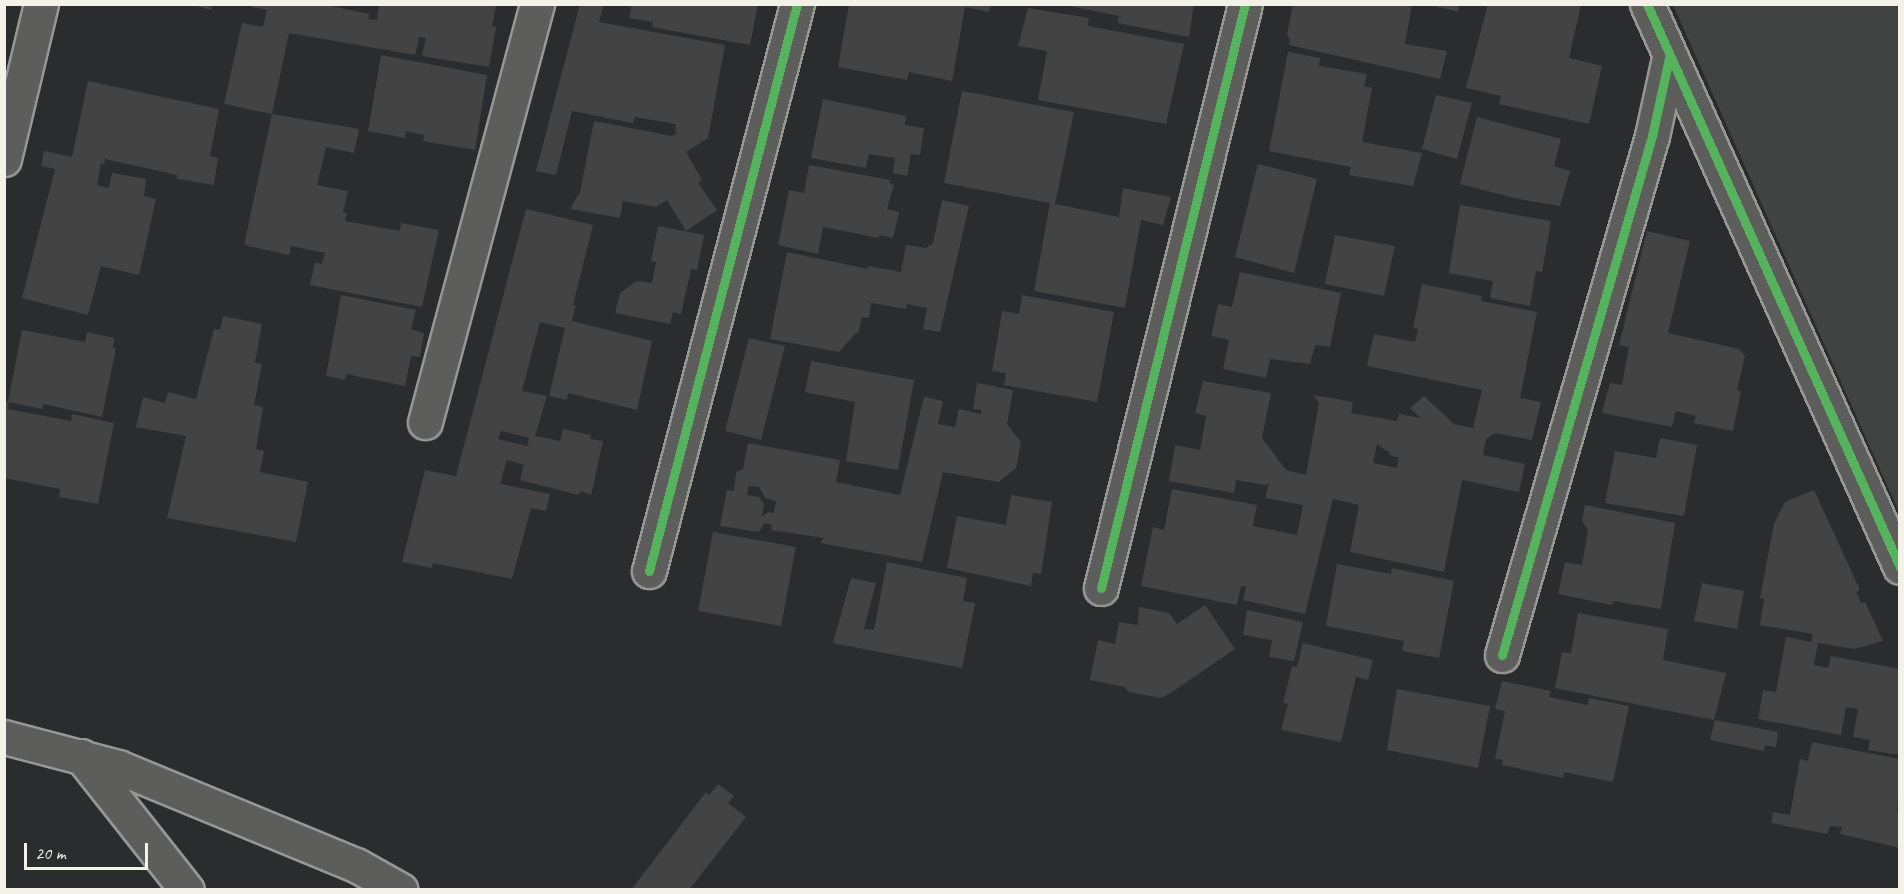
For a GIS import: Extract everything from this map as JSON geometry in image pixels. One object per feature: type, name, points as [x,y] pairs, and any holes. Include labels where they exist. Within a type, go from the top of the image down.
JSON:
[{"type":"street","points":[[4,159],[42,4]]},
{"type":"street","points":[[425,422],[537,4]]},
{"type":"street","points":[[649,571],[797,4]]},
{"type":"street","points":[[1101,588],[1245,4]]},
{"type":"street","points":[[1647,4],[1669,58],[1899,567]]},
{"type":"street","points":[[1502,655],[1648,148],[1669,58]]},
{"type":"street","points":[[4,737],[118,767],[356,865],[401,890]]},
{"type":"street","points":[[81,756],[187,890]]},
{"type":"shaded area","points":[[1673,5],[1899,5],[1899,512]]},
{"type":"building","points":[[190,4],[212,4],[211,10]]},
{"type":"building","points":[[251,4],[321,4],[370,14],[368,19],[377,20],[379,4],[489,4],[496,6],[492,26],[496,27],[489,67],[422,56],[426,38],[419,37],[415,55],[289,33],[272,114],[224,104],[242,23],[263,27],[267,10],[251,7]]},
{"type":"building","points":[[580,4],[604,4],[599,22],[725,45],[708,138],[686,152],[702,180],[698,183],[717,210],[686,231],[667,200],[656,207],[623,201],[620,218],[570,209],[580,192],[594,121],[672,136],[679,132],[675,132],[676,124],[635,117],[633,123],[572,111],[556,175],[536,171]]},
{"type":"building","points":[[632,4],[758,4],[750,45],[652,27],[653,22],[629,18]]},
{"type":"building","points":[[849,4],[991,4],[989,12],[965,7],[952,81],[909,72],[907,80],[838,67]]},
{"type":"building","points":[[1059,4],[1194,4],[1189,37],[1118,23],[1119,16]]},
{"type":"building","points":[[1293,4],[1412,4],[1405,44],[1447,51],[1440,79],[1289,45],[1290,39],[1287,35]]},
{"type":"building","points":[[1426,4],[1459,4],[1458,12]]},
{"type":"building","points":[[1488,4],[1581,4],[1569,58],[1602,66],[1589,124],[1499,104],[1501,96],[1466,88]]},
{"type":"building","points":[[1028,8],[1089,18],[1088,26],[1184,44],[1166,124],[1038,100],[1047,51],[1018,46]]},
{"type":"building","points":[[1288,52],[1320,58],[1319,66],[1367,74],[1364,86],[1372,88],[1362,142],[1422,153],[1413,186],[1349,175],[1351,167],[1269,151]]},
{"type":"building","points":[[381,55],[487,75],[475,150],[423,141],[424,135],[406,131],[405,138],[368,131]]},
{"type":"building","points":[[88,81],[219,109],[210,156],[218,158],[214,185],[177,179],[177,175],[105,159],[104,164],[101,163],[97,185],[109,188],[112,173],[146,179],[144,196],[156,199],[139,275],[101,266],[88,315],[22,298],[55,169],[41,166],[44,151],[72,157]]},
{"type":"building","points":[[962,91],[1074,112],[1055,204],[1119,217],[1123,188],[1171,197],[1163,225],[1141,220],[1125,308],[1034,291],[1050,203],[944,183]]},
{"type":"building","points":[[1436,95],[1472,103],[1457,159],[1422,149]]},
{"type":"building","points":[[823,99],[906,116],[905,125],[924,128],[920,155],[911,154],[907,176],[893,173],[895,158],[869,154],[866,168],[811,158]]},
{"type":"building","points":[[272,114],[359,129],[354,153],[326,147],[317,185],[348,191],[343,212],[347,213],[345,221],[400,231],[401,223],[439,230],[422,307],[310,285],[315,262],[322,264],[325,253],[291,246],[289,255],[244,245]]},
{"type":"building","points":[[1477,117],[1561,139],[1554,166],[1570,171],[1560,206],[1518,199],[1460,184]]},
{"type":"building","points":[[1258,164],[1317,179],[1294,273],[1235,257]]},
{"type":"building","points":[[809,165],[890,180],[890,184],[894,185],[887,209],[899,212],[893,238],[879,235],[879,238],[823,227],[818,254],[778,245],[789,190],[804,193]]},
{"type":"building","points":[[942,200],[969,206],[940,332],[923,329],[927,308],[907,304],[906,309],[871,303],[869,318],[862,317],[858,334],[856,333],[839,352],[770,339],[787,252],[868,269],[868,266],[901,272],[906,245],[926,248],[933,243]]},
{"type":"building","points":[[1460,205],[1551,221],[1542,272],[1536,271],[1530,306],[1490,298],[1493,281],[1449,273]]},
{"type":"building","points":[[526,209],[593,225],[573,305],[576,305],[572,321],[652,341],[637,410],[568,393],[567,400],[549,396],[565,328],[540,322],[522,391],[547,396],[535,436],[560,441],[563,429],[591,435],[590,439],[603,441],[591,495],[580,491],[579,495],[520,480],[524,465],[507,460],[500,484],[550,494],[546,511],[531,508],[512,579],[433,563],[432,568],[402,562],[425,470],[456,476]],"holes":[[[501,431],[529,438],[527,446],[498,439]]]},
{"type":"building","points":[[658,226],[704,235],[697,270],[691,269],[681,314],[673,312],[670,324],[615,313],[620,293],[637,281],[652,283],[656,262],[651,261]]},
{"type":"building","points":[[1647,231],[1690,241],[1668,333],[1739,349],[1745,356],[1737,390],[1741,391],[1733,431],[1694,423],[1696,416],[1676,411],[1672,427],[1602,413],[1610,383],[1622,385],[1629,347],[1619,345]]},
{"type":"building","points":[[1335,235],[1395,246],[1384,296],[1325,284]]},
{"type":"building","points":[[1240,272],[1341,293],[1330,347],[1315,345],[1310,364],[1270,359],[1266,378],[1223,369],[1229,340],[1212,336],[1212,333],[1218,304],[1232,307]]},
{"type":"building","points":[[1422,284],[1482,296],[1481,301],[1537,312],[1520,398],[1541,402],[1532,440],[1495,433],[1486,439],[1483,455],[1525,464],[1519,492],[1462,480],[1444,572],[1350,552],[1359,505],[1333,499],[1305,614],[1243,600],[1246,587],[1241,586],[1237,605],[1141,586],[1153,527],[1164,530],[1172,489],[1257,505],[1253,526],[1297,535],[1303,505],[1265,498],[1269,483],[1265,485],[1236,480],[1234,493],[1169,481],[1175,445],[1200,450],[1206,416],[1195,413],[1203,381],[1271,393],[1262,438],[1286,470],[1306,475],[1319,403],[1313,395],[1353,402],[1351,413],[1397,421],[1399,414],[1421,418],[1410,408],[1424,396],[1454,424],[1473,428],[1482,390],[1367,366],[1374,334],[1415,342],[1418,329],[1413,328]],"holes":[[[1377,444],[1399,458],[1397,468],[1373,463]]]},
{"type":"building","points":[[341,295],[416,310],[411,329],[424,333],[420,357],[411,356],[405,386],[346,374],[345,380],[326,376]]},
{"type":"building","points":[[1022,295],[1114,312],[1097,402],[1004,385],[1006,373],[992,371],[1002,311],[1019,314]]},
{"type":"building","points":[[223,316],[262,324],[255,363],[262,364],[254,405],[263,407],[256,449],[264,451],[260,472],[308,482],[296,542],[167,518],[186,436],[136,427],[143,397],[165,403],[168,392],[196,399],[214,329],[220,330]]},
{"type":"building","points":[[22,330],[85,342],[87,332],[114,338],[113,348],[116,348],[102,417],[44,404],[42,409],[8,402]]},
{"type":"building","points":[[749,338],[785,346],[761,440],[725,431]]},
{"type":"building","points":[[811,361],[914,380],[898,470],[846,461],[855,402],[805,392]]},
{"type":"building","points":[[977,383],[1013,390],[1007,424],[1021,442],[1016,468],[999,482],[943,472],[922,562],[820,543],[824,538],[771,530],[772,525],[764,523],[759,532],[720,526],[727,490],[734,491],[736,472],[743,469],[748,443],[840,460],[836,482],[900,495],[924,397],[943,401],[938,424],[955,427],[959,409],[981,414],[982,410],[973,409]],"holes":[[[749,486],[759,487],[765,498],[776,501],[774,513],[768,512],[762,517],[764,504],[759,497],[747,495]]]},
{"type":"building","points":[[4,401],[9,402],[8,409],[71,421],[72,414],[114,423],[98,504],[59,497],[60,489],[4,478]]},
{"type":"building","points":[[1660,438],[1697,445],[1684,516],[1605,503],[1615,451],[1656,458]]},
{"type":"building","points":[[1814,490],[1860,590],[1856,592],[1861,603],[1865,602],[1883,641],[1854,649],[1818,643],[1814,665],[1828,668],[1831,656],[1900,669],[1900,755],[1868,750],[1870,740],[1853,737],[1858,709],[1846,707],[1841,735],[1758,719],[1763,690],[1776,692],[1786,637],[1811,642],[1813,634],[1760,625],[1764,599],[1760,598],[1774,524],[1785,502]]},
{"type":"building","points":[[1011,495],[1052,502],[1041,574],[1033,573],[1031,586],[947,568],[957,516],[1006,525]]},
{"type":"building","points":[[1585,505],[1675,523],[1661,609],[1613,601],[1612,605],[1558,594],[1565,562],[1582,565],[1588,530],[1582,521]]},
{"type":"building","points":[[713,532],[796,547],[781,626],[698,611]]},
{"type":"building","points":[[887,562],[967,578],[963,601],[975,603],[962,668],[833,643],[851,578],[876,583],[864,629],[874,630]]},
{"type":"building","points":[[1337,564],[1391,574],[1392,568],[1454,581],[1439,658],[1402,651],[1404,641],[1326,626]]},
{"type":"building","points":[[1702,583],[1744,591],[1737,629],[1694,621]]},
{"type":"building","points":[[1205,605],[1235,649],[1178,688],[1162,698],[1128,692],[1125,687],[1090,680],[1098,640],[1115,644],[1119,622],[1138,625],[1139,607],[1169,613],[1177,624]]},
{"type":"building","points":[[1247,610],[1303,622],[1294,661],[1269,657],[1272,640],[1243,635]]},
{"type":"building","points":[[1578,613],[1668,629],[1663,660],[1726,673],[1714,720],[1555,688],[1562,652],[1571,653]]},
{"type":"building","points":[[1303,643],[1373,660],[1368,680],[1356,677],[1341,742],[1281,730],[1288,704],[1283,703],[1292,666],[1297,667]]},
{"type":"building","points":[[1502,681],[1551,691],[1549,697],[1588,705],[1589,698],[1629,706],[1613,782],[1564,772],[1563,778],[1502,765],[1503,760],[1495,759],[1505,711],[1495,709]]},
{"type":"building","points":[[1397,689],[1490,706],[1478,768],[1387,750]]},
{"type":"building","points":[[1715,720],[1778,732],[1776,747],[1765,745],[1764,751],[1710,740]]},
{"type":"building","points":[[1812,742],[1900,759],[1897,813],[1900,813],[1900,848],[1840,834],[1842,827],[1830,826],[1827,834],[1771,823],[1773,812],[1790,815],[1800,759],[1808,761]]},
{"type":"building","points":[[718,784],[734,796],[728,803],[746,817],[689,890],[631,890],[706,792],[709,795]]},
{"type":"cycle path","points":[[649,571],[797,4]]},
{"type":"cycle path","points":[[1101,588],[1245,4]]},
{"type":"cycle path","points":[[1647,4],[1900,567]]},
{"type":"cycle path","points":[[1502,655],[1652,136],[1669,58]]}]
